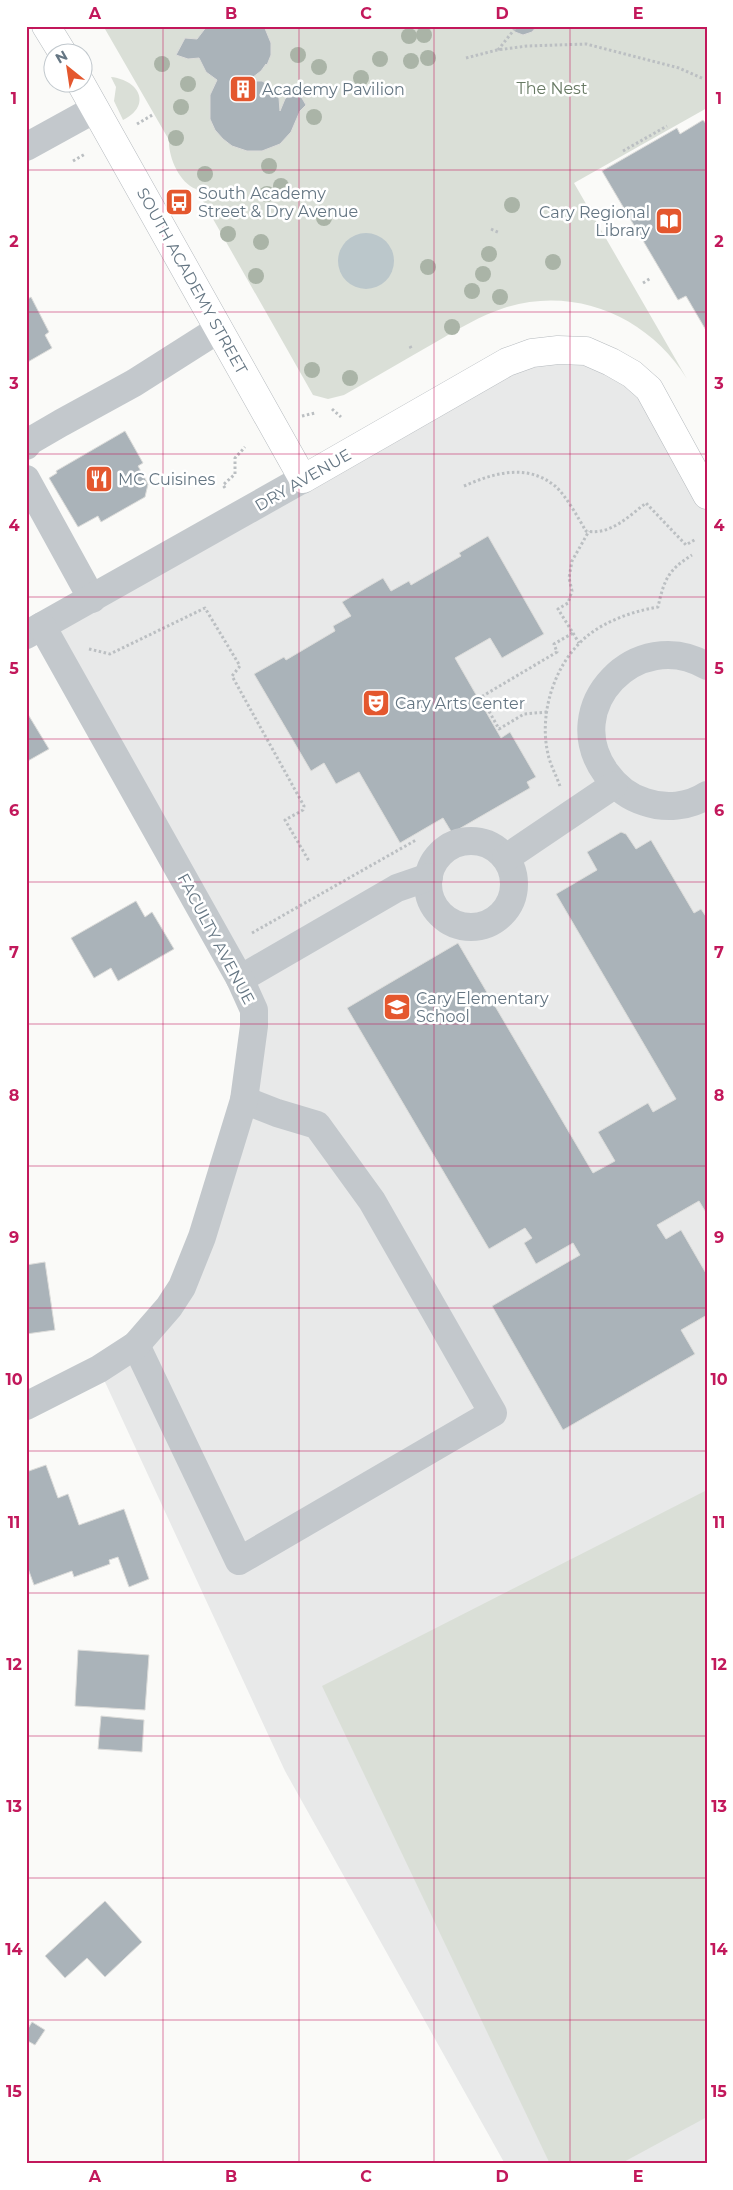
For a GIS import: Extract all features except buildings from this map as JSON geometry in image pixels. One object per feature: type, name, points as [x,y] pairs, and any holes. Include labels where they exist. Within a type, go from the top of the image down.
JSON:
[{"type":"main road","points":[[46,26],[56,42]]},
{"type":"main road","name":"SOUTH ACADEMY STREET","points":[[86,92],[303,479]]},
{"type":"main road","name":"DRY AVENUE","points":[[303,479],[507,362],[532,353],[558,350],[586,352],[611,362],[632,374],[649,389],[707,495]]},
{"type":"street","points":[[26,147],[96,109]]},
{"type":"street","points":[[26,446],[30,441],[134,383],[219,329]]},
{"type":"street","points":[[26,479],[92,599]]},
{"type":"street","name":"DRY AVENUE","points":[[34,630],[303,479]]},
{"type":"street","name":"FACULTY AVENUE","points":[[26,1406],[99,1369],[136,1345],[169,1307],[182,1287],[202,1237],[244,1100],[254,1026],[254,1010],[240,979],[34,630]]},
{"type":"street","points":[[707,666],[694,659],[669,654],[643,658],[620,670],[603,690],[593,714],[592,739],[599,764],[614,785],[633,798],[654,806],[678,806],[707,795]]},
{"type":"street","points":[[506,858],[614,785]]},
{"type":"street","points":[[468,841],[482,843],[495,848],[506,858],[512,870],[515,884],[512,899],[505,911],[494,920],[481,926],[467,927],[453,923],[441,915],[433,904],[429,891],[429,876],[434,863],[443,852],[455,845],[468,841]]},
{"type":"street","points":[[240,979],[397,888],[429,876]]},
{"type":"street","points":[[136,1345],[239,1561],[493,1413],[372,1201],[317,1125],[277,1113],[244,1100]]},
{"type":"path","points":[[498,50],[517,26]]},
{"type":"path","points":[[466,58],[498,50],[527,46],[586,44],[679,68],[704,79]]},
{"type":"path","points":[[134,126],[154,114]]},
{"type":"path","points":[[623,151],[667,126]]},
{"type":"path","points":[[73,161],[89,151]]},
{"type":"path","points":[[491,229],[500,233]]},
{"type":"path","points":[[643,282],[652,278]]},
{"type":"path","points":[[410,346],[412,350]]},
{"type":"path","points":[[332,409],[341,417]]},
{"type":"path","points":[[299,416],[315,413]]},
{"type":"path","points":[[223,485],[235,474],[234,458],[245,447]]},
{"type":"path","points":[[464,486],[488,475],[511,472],[538,475],[557,487],[586,531],[610,529],[646,503],[686,545],[696,539]]},
{"type":"path","points":[[579,644],[558,609],[568,603],[572,591],[569,578],[572,561],[589,532]]},
{"type":"path","points":[[561,788],[548,754],[547,712],[553,684],[579,644],[602,626],[644,609],[658,607],[668,574],[692,555]]},
{"type":"path","points":[[84,647],[110,654],[205,608],[240,666],[232,676],[304,806],[303,810],[285,820],[309,861]]},
{"type":"path","points":[[547,712],[524,714],[499,729],[481,697],[557,652],[554,644],[573,633]]},
{"type":"path","points":[[252,933],[416,840]]},
{"type":"shaded area","points":[[360,233],[372,233],[382,237],[390,245],[394,261],[390,277],[382,285],[372,289],[360,289],[350,285],[342,277],[338,267],[338,255],[342,245],[350,237]]},
{"type":"shaded area","points":[[532,353],[632,374],[707,495],[707,2164],[505,2164],[285,1771],[99,1369],[169,1307],[254,1026],[42,626]]},
{"type":"green space","name":"The Nest","points":[[101,26],[707,26],[707,108],[574,183],[687,379],[671,357],[631,323],[608,312],[583,304],[557,301],[531,302],[504,308],[478,319],[344,395],[328,399],[313,395],[196,189],[184,181],[180,175],[170,154],[169,140],[105,29]]},
{"type":"green space","points":[[111,77],[129,83],[139,94],[140,101],[137,108],[123,120],[114,101],[116,87]]},
{"type":"green space","points":[[707,1490],[707,2117],[620,2164],[550,2164],[322,1686]]},
{"type":"place","name":"Academy Pavilion","points":[[243,89]]},
{"type":"place","name":"South Academy Street & Dry Avenue","points":[[179,202]]},
{"type":"place","name":"Cary Regional Library","points":[[669,221]]},
{"type":"place","name":"MC Cuisines","points":[[99,479]]},
{"type":"place","name":"Cary Arts Center","points":[[376,703]]},
{"type":"place","name":"Cary Elementary School","points":[[397,1007]]}]
